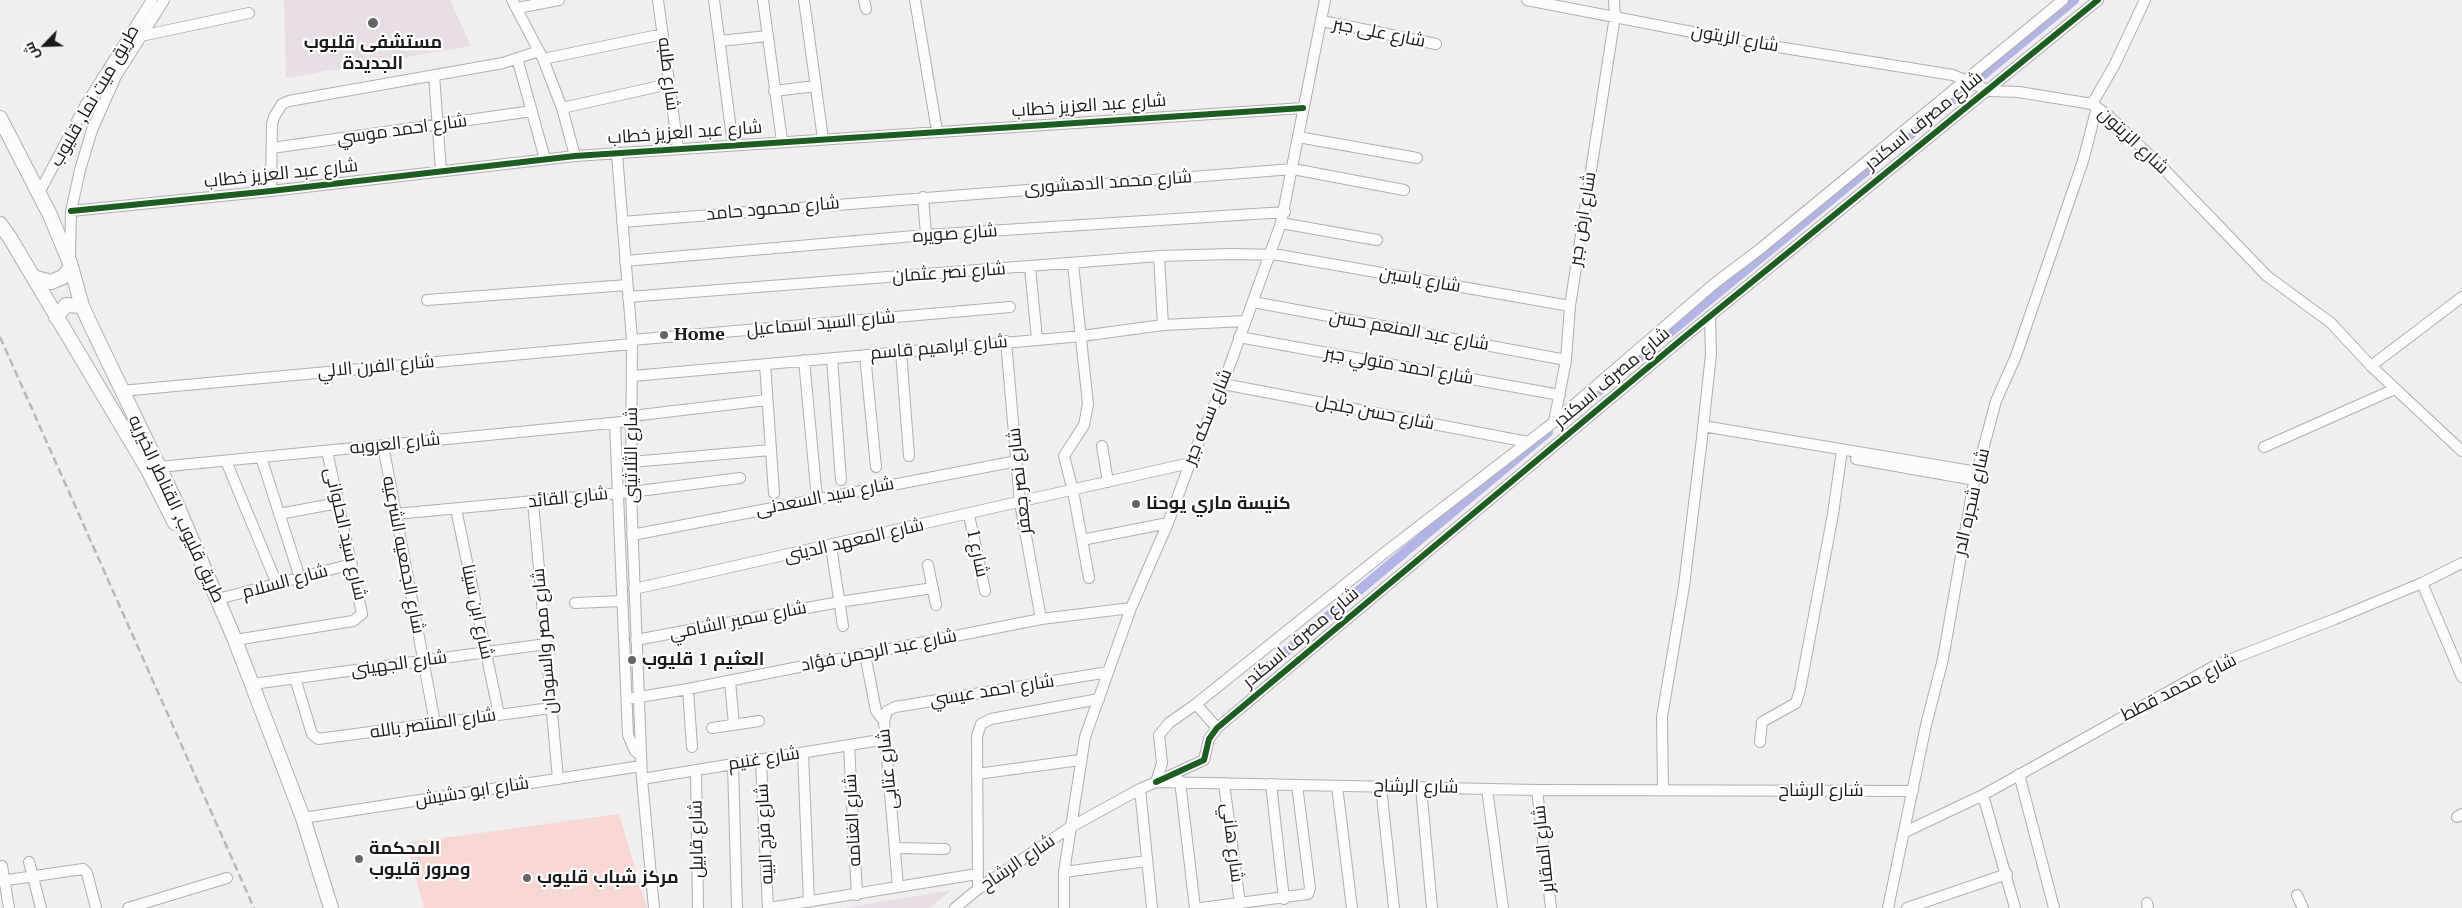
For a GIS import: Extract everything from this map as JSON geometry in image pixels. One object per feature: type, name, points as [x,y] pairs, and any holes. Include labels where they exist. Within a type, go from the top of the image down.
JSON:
[{"type":"main road","name":"طريق قليوب, القناطر الخيريه","points":[[0,118],[40,193],[70,265],[82,306],[159,467],[218,599],[253,684],[303,818],[331,908]]},
{"type":"main road","name":"طريق قليوب, القناطر الخيريه","points":[[0,224],[5,237],[33,276],[148,470],[174,520],[272,760],[304,847],[322,908]]},
{"type":"main road","points":[[33,276],[52,282],[63,277],[70,265]]},
{"type":"main road","points":[[56,317],[66,305],[82,306]]},
{"type":"street","name":"طريق ميت نما, قليوب","points":[[40,193],[85,106],[152,0]]},
{"type":"street","name":"طريق ميت نما, قليوب","points":[[70,265],[71,211],[84,156],[99,110],[116,76],[164,0]]},
{"type":"street","points":[[558,0],[515,4],[541,55],[562,108],[575,156]]},
{"type":"street","name":"شارع طلبه","points":[[658,0],[678,149]]},
{"type":"street","points":[[714,0],[733,145]]},
{"type":"street","points":[[763,0],[782,141]]},
{"type":"street","points":[[804,0],[823,139]]},
{"type":"street","points":[[915,0],[937,131]]},
{"type":"street","name":"شارع سكه جير","points":[[1064,908],[1064,872],[1069,828],[1085,737],[1131,608],[1168,523],[1190,463],[1223,384],[1285,212],[1303,108],[1325,0]]},
{"type":"street","name":"شارع الزيتون","points":[[1527,0],[1965,79],[1985,90],[2095,105],[2161,166],[2267,276],[2330,323],[2371,366],[2462,451]]},
{"type":"street","name":"شارع ارض جبر","points":[[1554,422],[1566,360],[1570,306],[1615,16],[1614,0]]},
{"type":"street","name":"شارع مصرف اسكندر","points":[[1156,782],[1162,763],[1159,735],[1169,723],[1196,704],[1383,554],[1554,422],[1715,283],[1760,249],[2063,0]]},
{"type":"street","name":"شارع مصرف اسكندر","points":[[1156,782],[1204,760],[1209,739],[1216,728],[1710,316],[1985,90],[2098,0]]},
{"type":"street","name":"شارع شجره الدر","points":[[1888,908],[1926,725],[1943,659],[1960,555],[1976,476],[1996,401],[2016,356],[2083,161],[2095,105],[2145,0]]},
{"type":"street","points":[[142,36],[249,13]]},
{"type":"street","name":"شارع على جبر","points":[[1322,21],[1436,44]]},
{"type":"street","points":[[272,191],[272,124],[277,110],[289,101],[517,58],[663,34]]},
{"type":"street","points":[[720,41],[767,36]]},
{"type":"street","points":[[517,58],[545,159]]},
{"type":"street","points":[[434,75],[441,171]]},
{"type":"street","points":[[562,108],[669,84]]},
{"type":"street","points":[[774,91],[816,86]]},
{"type":"street","name":"شارع عبد العزيز خطاب","points":[[71,211],[272,191],[575,156],[1303,108]]},
{"type":"street","name":"شارع احمد موسي","points":[[272,148],[532,111]]},
{"type":"street","points":[[1298,137],[1417,158]]},
{"type":"street","name":"شارع الثلاثينى","points":[[617,154],[632,342],[631,492],[641,761],[654,908]]},
{"type":"street","name":"شارع محمد الدهشورى","points":[[924,197],[1293,169],[1404,190]]},
{"type":"street","points":[[924,197],[926,236]]},
{"type":"street","name":"شارع محمود حامد","points":[[622,222],[924,197]]},
{"type":"street","name":"شارع صويره","points":[[626,262],[926,236],[1285,212]]},
{"type":"street","points":[[1281,223],[1377,240]]},
{"type":"street","name":"شارع نصر عثمان","points":[[628,297],[1159,256],[1223,254],[1269,256]]},
{"type":"street","name":"شارع ياسين","points":[[1269,256],[1279,255],[1570,306]]},
{"type":"street","points":[[1159,256],[1163,325]]},
{"type":"street","points":[[1073,264],[1088,404],[1084,425],[1066,450],[1064,456],[1073,491],[1089,578]]},
{"type":"street","points":[[1030,267],[1037,339]]},
{"type":"street","points":[[426,300],[627,285]]},
{"type":"street","points":[[2371,366],[2462,297]]},
{"type":"street","name":"شارع عبد المنعم حسن","points":[[1252,302],[1566,360]]},
{"type":"street","name":"شارع السيد اسماعيل","points":[[632,342],[1010,307]]},
{"type":"street","points":[[1662,790],[1662,717],[1684,586],[1703,430],[1711,354],[1710,316]]},
{"type":"street","name":"شارع ابراهيم قاسم","points":[[633,376],[1006,341],[1082,336],[1163,325],[1245,321]]},
{"type":"street","name":"شارع احمد متولي جبر","points":[[1239,337],[1560,395]]},
{"type":"street","name":"شارع نصر جعفر","points":[[1006,341],[1020,503],[1040,619]]},
{"type":"street","name":"شارع الفرن الالي","points":[[121,391],[632,342]]},
{"type":"street","points":[[901,352],[909,456]]},
{"type":"street","points":[[865,355],[876,467]]},
{"type":"street","points":[[832,358],[841,480]]},
{"type":"street","points":[[804,360],[817,498]]},
{"type":"street","points":[[764,364],[774,493]]},
{"type":"street","name":"شارع حسن جلجل","points":[[1223,384],[1528,442]]},
{"type":"street","points":[[2264,447],[2396,389]]},
{"type":"street","name":"شارع العروبه","points":[[159,467],[615,423],[767,400]]},
{"type":"street","name":"شارع الثلاثينى","points":[[615,423],[628,735],[641,761]]},
{"type":"street","points":[[1703,430],[1976,476]]},
{"type":"street","name":"شارع الجمعيه الشرعيه","points":[[383,445],[434,724]]},
{"type":"street","points":[[1102,446],[1108,482]]},
{"type":"street","points":[[631,462],[771,450]]},
{"type":"street","name":"شارع سيد الحلوانى","points":[[235,640],[353,621],[360,618],[362,610],[327,451]]},
{"type":"street","points":[[1760,742],[1762,722],[1796,703],[1800,690],[1841,453]]},
{"type":"street","points":[[261,457],[300,578]]},
{"type":"street","points":[[226,461],[277,584]]},
{"type":"street","name":"شارع سيد السعدنى","points":[[632,535],[1017,461]]},
{"type":"street","name":"شارع المعهد الدينى","points":[[634,590],[1190,463]]},
{"type":"street","name":"شارع القائد","points":[[396,514],[631,492],[740,478]]},
{"type":"street","name":"شارع مصر والسودان","points":[[533,502],[558,779]]},
{"type":"street","points":[[279,514],[338,503]]},
{"type":"street","name":"شارع ابن سينا","points":[[456,509],[499,715]]},
{"type":"street","name":"شارع 1","points":[[969,515],[985,591]]},
{"type":"street","points":[[1082,540],[1168,523]]},
{"type":"street","points":[[831,546],[843,626]]},
{"type":"street","name":"شارع السلام","points":[[218,599],[352,564]]},
{"type":"street","points":[[2460,564],[2462,576]]},
{"type":"street","name":"شارع محمد قطط","points":[[1905,832],[1983,795],[2216,666],[2422,583],[2460,564]]},
{"type":"street","points":[[928,565],[936,605]]},
{"type":"street","points":[[2422,583],[2462,677]]},
{"type":"street","name":"شارع سمير الشامي","points":[[636,640],[839,602],[933,588]]},
{"type":"street","points":[[575,603],[622,601]]},
{"type":"street","name":"شارع عبد الرحمن فؤاد","points":[[627,699],[730,681],[1040,619],[1131,608]]},
{"type":"street","name":"شارع الجهينى","points":[[253,684],[546,644]]},
{"type":"street","name":"شارع عتابى","points":[[865,654],[876,711],[884,720],[898,887]]},
{"type":"street","name":"شارع احمد عيسي","points":[[884,720],[887,711],[895,707],[1108,672]]},
{"type":"street","name":"شارع المنتصر بالله","points":[[295,678],[315,738],[322,739],[551,708]]},
{"type":"street","points":[[730,681],[734,725]]},
{"type":"street","points":[[688,689],[692,747]]},
{"type":"street","points":[[978,889],[977,736],[981,724],[991,719],[1099,699]]},
{"type":"street","points":[[1196,704],[1216,728]]},
{"type":"street","points":[[712,728],[759,721]]},
{"type":"street","name":"شارع غنيم","points":[[642,780],[886,739]]},
{"type":"street","name":"شارع الغنامه","points":[[849,745],[857,895]]},
{"type":"street","points":[[803,753],[809,902]]},
{"type":"street","points":[[977,774],[1080,760]]},
{"type":"street","name":"شارع ابو دشيش","points":[[303,818],[558,779],[641,761]]},
{"type":"street","name":"شارع فرج البيه","points":[[761,761],[768,908]]},
{"type":"street","points":[[733,764],[736,908]]},
{"type":"street","name":"شارع قابيل","points":[[696,770],[698,908]]},
{"type":"street","points":[[2019,774],[2054,908]]},
{"type":"street","points":[[1180,781],[1195,908]]},
{"type":"street","name":"شارع الرشاح","points":[[955,908],[978,889],[1069,828],[1140,788],[1156,782],[1180,781],[1297,786],[1538,790],[1913,791]]},
{"type":"street","name":"شارع هاني","points":[[1224,783],[1240,904]]},
{"type":"street","points":[[1271,784],[1284,899]]},
{"type":"street","points":[[1201,908],[1240,904],[1271,904],[1308,894],[1310,888],[1297,786]]},
{"type":"street","points":[[1337,786],[1352,908]]},
{"type":"street","points":[[1381,787],[1394,908]]},
{"type":"street","points":[[1421,787],[1432,908]]},
{"type":"street","points":[[1140,788],[1152,908]]},
{"type":"street","points":[[1487,789],[1503,908]]},
{"type":"street","name":"شارع المقابر","points":[[1538,790],[1551,908]]},
{"type":"street","points":[[1983,795],[2015,908]]},
{"type":"street","points":[[895,848],[945,849]]},
{"type":"street","points":[[29,862],[41,908]]},
{"type":"street","points":[[1064,872],[1148,862]]},
{"type":"street","points":[[2,866],[2,881],[9,908]]},
{"type":"street","points":[[2,881],[83,869],[87,873],[96,908]]},
{"type":"street","points":[[768,908],[977,874]]},
{"type":"street","points":[[1907,908],[2006,874]]},
{"type":"street","points":[[128,908],[227,878]]},
{"type":"street","points":[[2298,895],[2303,908]]},
{"type":"shaded area","name":"مستشفى قليوب الجديدة","points":[[284,0],[450,0],[471,46],[286,78]]},
{"type":"shaded area","name":"مركز شباب قليوب","points":[[619,814],[647,908],[424,908],[406,843]]},
{"type":"shaded area","points":[[952,890],[929,908],[844,908]]},
{"type":"waterway","points":[[1585,402],[2074,0]]},
{"type":"waterway","points":[[1258,675],[1548,432]]},
{"type":"railway","points":[[0,337],[254,908]]},
{"type":"cycle path","points":[[1156,782],[1204,760],[1209,739],[1217,728],[1682,339],[2098,0]]},
{"type":"cycle path","points":[[71,211],[271,191],[575,156],[1303,108]]},
{"type":"place","name":"مستشفى قليوب الجديدة","points":[[373,23]]},
{"type":"place","name":"Home","points":[[664,335]]},
{"type":"place","name":"كنيسة ماري يوحنا","points":[[1136,504]]},
{"type":"place","name":"العثيم 1 قليوب","points":[[632,660]]},
{"type":"place","name":"المحكمة ومرور قليوب","points":[[359,859]]},
{"type":"place","name":"مركز شباب قليوب","points":[[527,878]]}]
